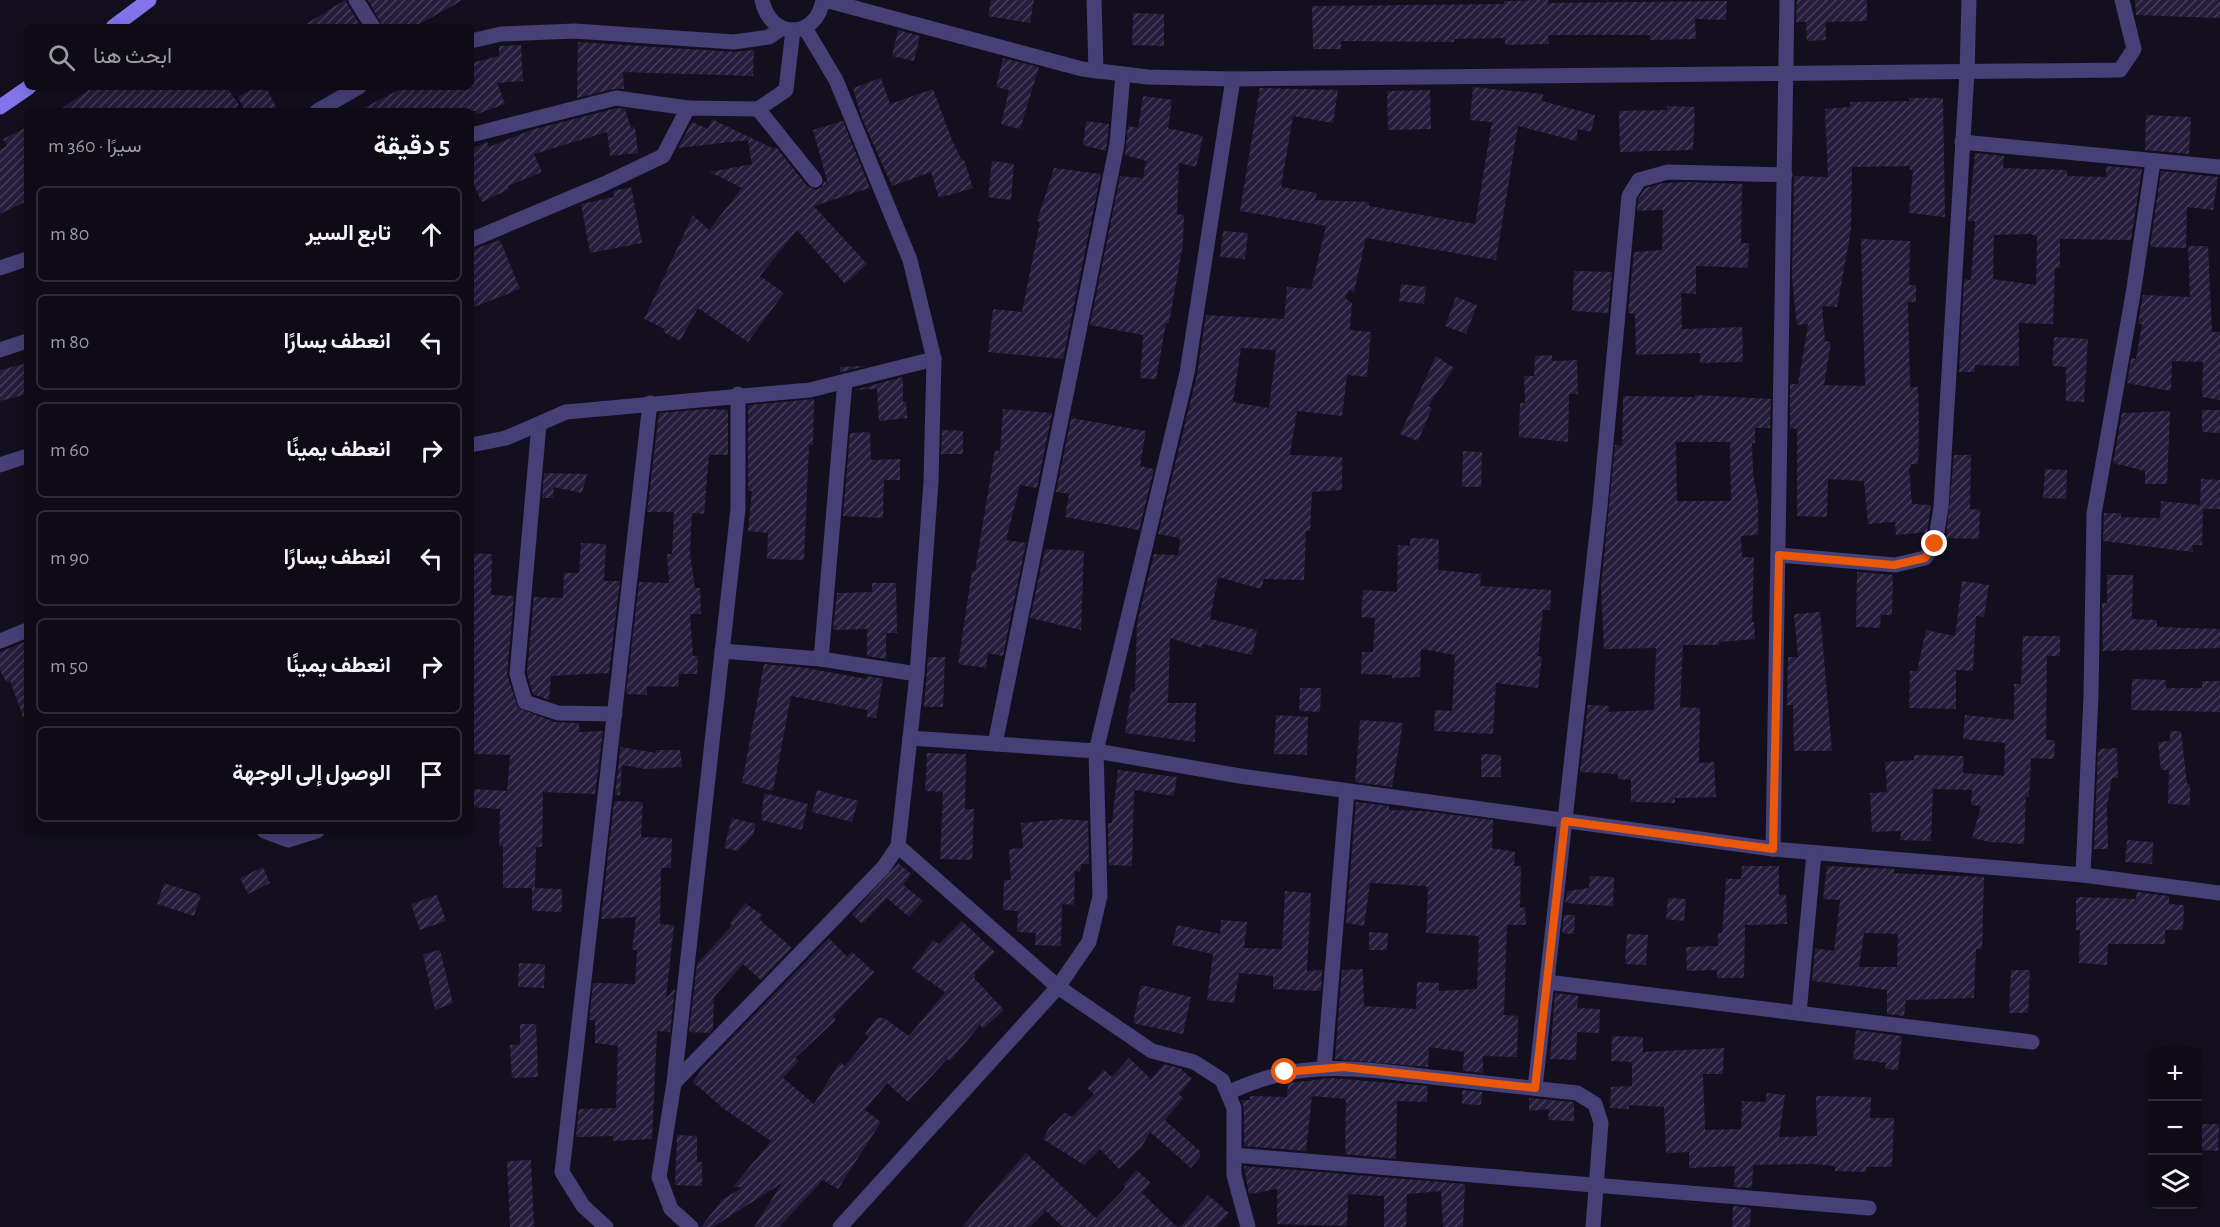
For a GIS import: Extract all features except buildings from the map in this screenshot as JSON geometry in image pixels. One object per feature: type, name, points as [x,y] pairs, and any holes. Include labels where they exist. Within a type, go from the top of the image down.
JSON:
[{"type":"main road","points":[[117,24],[149,0]]},
{"type":"main road","points":[[0,107],[25,90]]},
{"type":"street","points":[[356,0],[371,24]]},
{"type":"street","points":[[674,1083],[884,868],[898,846],[917,674],[931,482],[934,358],[910,260],[836,81],[793,29],[772,22],[765,12],[762,0]]},
{"type":"street","points":[[474,40],[501,34],[575,31],[734,42],[769,37],[814,21],[821,11],[824,0],[1082,69],[1124,74],[1233,79],[2120,70],[2134,49],[2122,0]]},
{"type":"street","points":[[1094,0],[1096,71]]},
{"type":"street","points":[[1773,849],[1787,0]]},
{"type":"street","points":[[1779,555],[1894,565],[1925,558],[1935,544],[1941,507],[1967,72],[1969,0]]},
{"type":"street","points":[[474,134],[616,98],[688,108],[758,110],[786,90],[793,29]]},
{"type":"street","points":[[995,744],[1117,144],[1124,74]]},
{"type":"street","points":[[840,1227],[1058,987],[1089,942],[1101,896],[1096,751],[1188,373],[1233,79]]},
{"type":"street","points":[[322,108],[354,90]]},
{"type":"street","points":[[474,239],[604,184],[663,156],[688,108]]},
{"type":"street","points":[[758,110],[815,180]]},
{"type":"street","points":[[1962,142],[2220,167]]},
{"type":"street","points":[[2083,875],[2091,695],[2094,514],[2133,294],[2153,162]]},
{"type":"street","points":[[1535,1088],[1620,309],[1629,196],[1639,180],[1668,172],[1785,175]]},
{"type":"street","points":[[0,268],[24,260]]},
{"type":"street","points":[[0,350],[24,341]]},
{"type":"street","points":[[474,444],[506,438],[566,412],[738,394],[810,390],[934,358]]},
{"type":"street","points":[[821,659],[845,381]]},
{"type":"street","points":[[691,1227],[671,1209],[659,1177],[674,1083],[738,509],[738,394]]},
{"type":"street","points":[[606,1227],[583,1206],[562,1172],[650,403]]},
{"type":"street","points":[[539,424],[517,674],[525,702],[558,712],[615,714]]},
{"type":"street","points":[[0,465],[24,457]]},
{"type":"street","points":[[0,641],[24,631]]},
{"type":"street","points":[[722,651],[821,659],[917,674]]},
{"type":"street","points":[[910,738],[1096,751],[1240,776],[1773,849],[2083,875],[2220,893]]},
{"type":"street","points":[[1324,1069],[1347,791]]},
{"type":"street","points":[[272,834],[288,840],[307,834]]},
{"type":"street","points":[[898,846],[1058,987],[1152,1051],[1194,1062],[1222,1080],[1234,1108],[1234,1175],[1248,1227]]},
{"type":"street","points":[[1799,1013],[1814,853]]},
{"type":"street","points":[[1547,982],[2032,1042]]},
{"type":"street","points":[[1228,1093],[1253,1081],[1285,1072],[1343,1067],[1577,1093],[1595,1104],[1601,1123],[1593,1227]]},
{"type":"street","points":[[1234,1155],[1596,1183],[1869,1209]]},
{"type":"route","points":[[1285,1072],[1343,1067],[1535,1088],[1565,821],[1773,849],[1779,555],[1894,565],[1925,558],[1935,544]]}]
